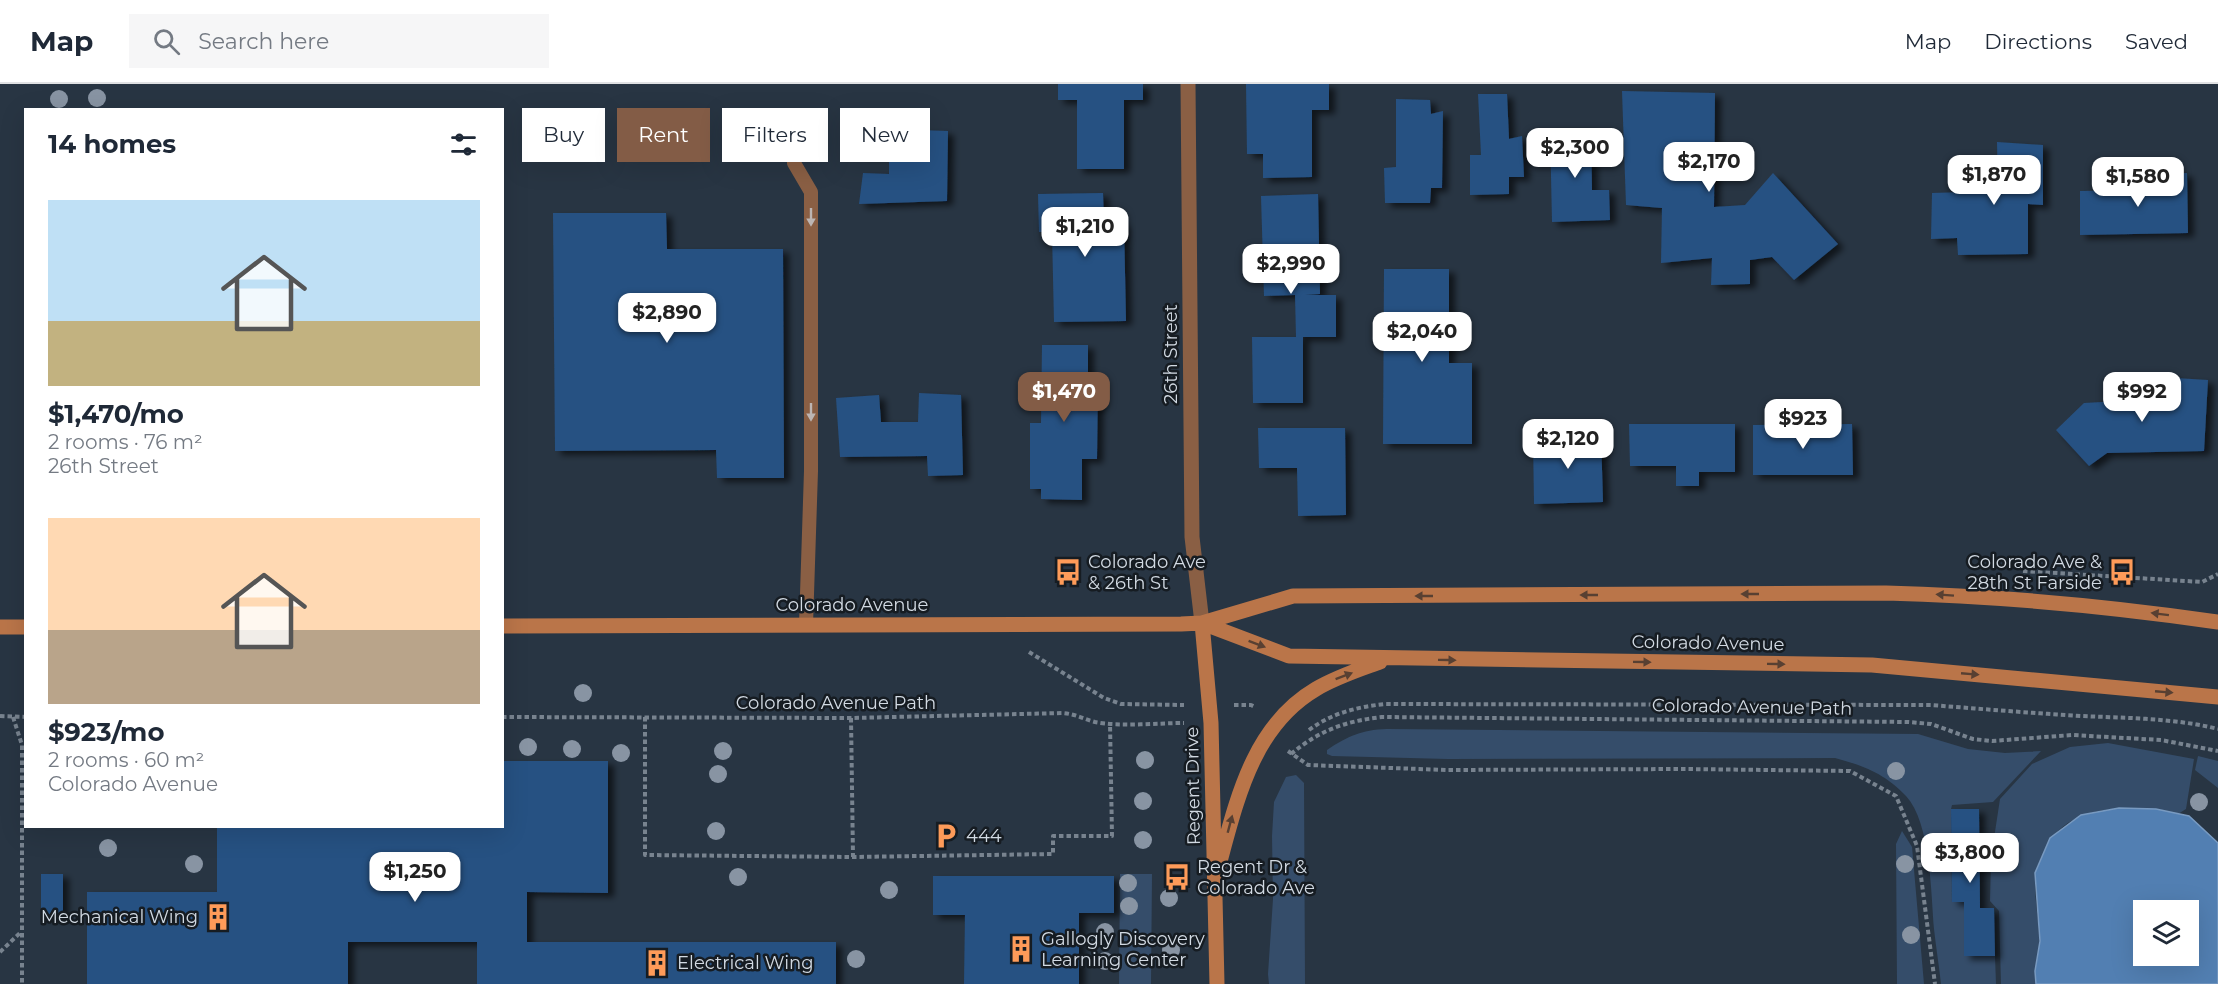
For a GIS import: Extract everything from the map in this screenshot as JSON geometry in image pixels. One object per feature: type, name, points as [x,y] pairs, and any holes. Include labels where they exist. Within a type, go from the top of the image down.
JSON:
[{"type":"main road","name":"Colorado Avenue","points":[[504,626],[1202,623],[1293,596],[1886,593],[1947,595],[2113,608],[2218,622]]},
{"type":"main road","name":"Colorado Avenue","points":[[1202,623],[1289,656],[1872,665],[2218,697]]},
{"type":"main road","name":"Regent Drive","points":[[1202,623],[1211,723],[1217,984]]},
{"type":"main road","points":[[0,627],[24,627]]},
{"type":"main road","points":[[1215,880],[1245,776],[1266,736],[1278,720],[1314,690],[1388,659]]},
{"type":"street","name":"26th Street","points":[[1188,84],[1192,537],[1202,623]]},
{"type":"lane","points":[[794,163],[811,192],[811,471],[806,625]]},
{"type":"path","points":[[1024,649],[1104,698],[1121,704],[1172,706]]},
{"type":"path","points":[[1304,733],[1338,714],[1358,707],[1385,704],[1931,705],[2016,713],[2139,719],[2204,725],[2218,729]]},
{"type":"path","name":"Colorado Avenue Path","points":[[504,717],[851,718],[1064,713],[1075,714],[1094,722],[1168,723]]},
{"type":"path","points":[[0,716],[24,717]]},
{"type":"path","points":[[13,717],[22,745],[22,984]]},
{"type":"path","points":[[645,717],[645,855],[853,857],[1053,854],[1053,836],[1112,836],[1110,723]]},
{"type":"path","name":"Colorado Avenue Path","points":[[1935,984],[1917,846],[1896,796],[1850,771],[1447,770],[1308,765],[1291,754],[1305,742],[1328,730],[1353,720],[1382,717],[1909,722],[1931,724],[1974,739],[1992,741],[2072,735],[2161,740],[2218,751]]},
{"type":"path","points":[[851,718],[853,857]]},
{"type":"path","points":[[0,952],[22,931]]},
{"type":"shaded area","points":[[1387,729],[1918,734],[1968,749],[2005,753],[2041,751],[1993,802],[1952,805],[1951,809],[1952,902],[1964,902],[1964,955],[1995,956],[1996,984],[1941,984],[1928,860],[1921,823],[1914,808],[1898,788],[1882,776],[1864,767],[1835,758],[1448,759],[1327,754],[1327,750],[1355,735]]},
{"type":"shaded area","points":[[2108,743],[2194,759],[2186,809],[2178,814],[2141,809],[2102,810],[2083,815],[2067,824],[2054,836],[2036,871],[2039,944],[2036,984],[2001,984],[1999,911],[1990,901],[1991,858],[2000,799],[2032,764],[2070,747]]},
{"type":"shaded area","points":[[2198,756],[2218,761],[2218,788],[2195,770]]},
{"type":"shaded area","points":[[1296,775],[1304,783],[1305,984],[1269,984],[1274,802],[1286,777]]},
{"type":"shaded area","points":[[2119,808],[2156,809],[2189,816],[2218,843],[2218,984],[2036,984],[2035,971],[2040,941],[2035,873],[2050,838],[2081,815]]},
{"type":"shaded area","points":[[1902,831],[1912,847],[1924,984],[1897,984],[1896,844]]},
{"type":"shaded area","points":[[1120,874],[1152,874],[1151,984],[1119,984]]},
{"type":"building","points":[[1058,84],[1143,84],[1143,100],[1124,100],[1124,169],[1077,169],[1077,100],[1058,100]]},
{"type":"building","points":[[1246,84],[1329,84],[1329,110],[1312,110],[1312,177],[1263,178],[1263,154],[1247,154]]},
{"type":"building","points":[[1622,91],[1715,93],[1714,207],[1745,205],[1773,173],[1838,244],[1794,280],[1772,257],[1750,260],[1750,284],[1711,285],[1712,258],[1661,263],[1662,208],[1626,205]]},
{"type":"building","points":[[1478,94],[1507,94],[1509,139],[1522,136],[1524,177],[1509,177],[1509,194],[1470,195],[1470,155],[1481,155]]},
{"type":"building","points":[[1396,99],[1430,100],[1431,114],[1443,111],[1442,188],[1431,188],[1430,203],[1385,203],[1384,168],[1396,167]]},
{"type":"building","points":[[1550,129],[1591,129],[1592,190],[1609,190],[1610,220],[1552,222]]},
{"type":"building","points":[[930,130],[948,131],[947,201],[859,204],[863,173],[889,174],[889,162],[930,162]]},
{"type":"building","points":[[1997,142],[2043,145],[2043,205],[2028,204],[2028,254],[1958,255],[1957,238],[1931,239],[1932,193],[1998,191]]},
{"type":"building","points":[[2187,173],[2188,233],[2080,235],[2080,191],[2137,190],[2137,174]]},
{"type":"building","points":[[1103,193],[1104,223],[1124,223],[1126,321],[1054,322],[1052,232],[1039,232],[1038,194]]},
{"type":"building","points":[[1318,194],[1320,294],[1305,295],[1336,295],[1336,337],[1303,337],[1303,403],[1253,403],[1252,337],[1296,337],[1295,295],[1264,296],[1261,196]]},
{"type":"building","points":[[553,213],[666,213],[667,249],[783,249],[784,478],[717,478],[716,450],[555,451]]},
{"type":"building","points":[[1384,269],[1449,269],[1449,363],[1472,363],[1472,444],[1383,444]]},
{"type":"building","points":[[1042,345],[1088,345],[1088,378],[1098,378],[1097,459],[1082,459],[1082,500],[1041,499],[1041,489],[1030,489],[1030,423],[1041,423]]},
{"type":"building","points":[[2159,377],[2208,380],[2204,451],[2107,453],[2089,466],[2056,430],[2084,403],[2157,399]]},
{"type":"building","points":[[919,393],[961,395],[963,475],[928,476],[927,456],[840,457],[836,398],[879,395],[881,422],[918,422]]},
{"type":"building","points":[[1629,424],[1735,424],[1735,472],[1699,472],[1699,486],[1676,486],[1676,466],[1630,466]]},
{"type":"building","points":[[1852,424],[1853,475],[1753,475],[1753,425]]},
{"type":"building","points":[[1258,428],[1345,428],[1346,515],[1298,516],[1297,468],[1259,468]]},
{"type":"building","points":[[1601,436],[1603,502],[1534,504],[1533,438]]},
{"type":"building","points":[[504,761],[608,761],[608,893],[527,892],[527,942],[836,942],[836,984],[477,984],[477,942],[348,942],[348,984],[87,984],[87,892],[217,892],[217,828],[504,828]]},
{"type":"building","points":[[1951,809],[1979,809],[1980,908],[1994,908],[1995,956],[1964,956],[1964,902],[1952,902]]},
{"type":"building","points":[[41,874],[63,874],[63,916],[41,916]]},
{"type":"building","name":"Gallogly Discovery Learning Center","points":[[933,876],[1114,876],[1114,913],[1079,913],[1079,984],[964,984],[965,915],[933,915]]},
{"type":"place","name":"Colorado Ave & 26th St","points":[[1068,572]]},
{"type":"place","name":"Colorado Ave & 28th St Farside","points":[[2122,572]]},
{"type":"place","name":"444","points":[[946,836]]},
{"type":"place","name":"Regent Dr & Colorado Ave","points":[[1177,877]]},
{"type":"place","name":"Mechanical Wing","points":[[218,917]]},
{"type":"place","name":"Gallogly Discovery Learning Center","points":[[1021,949]]},
{"type":"place","name":"Electrical Wing","points":[[657,963]]}]
